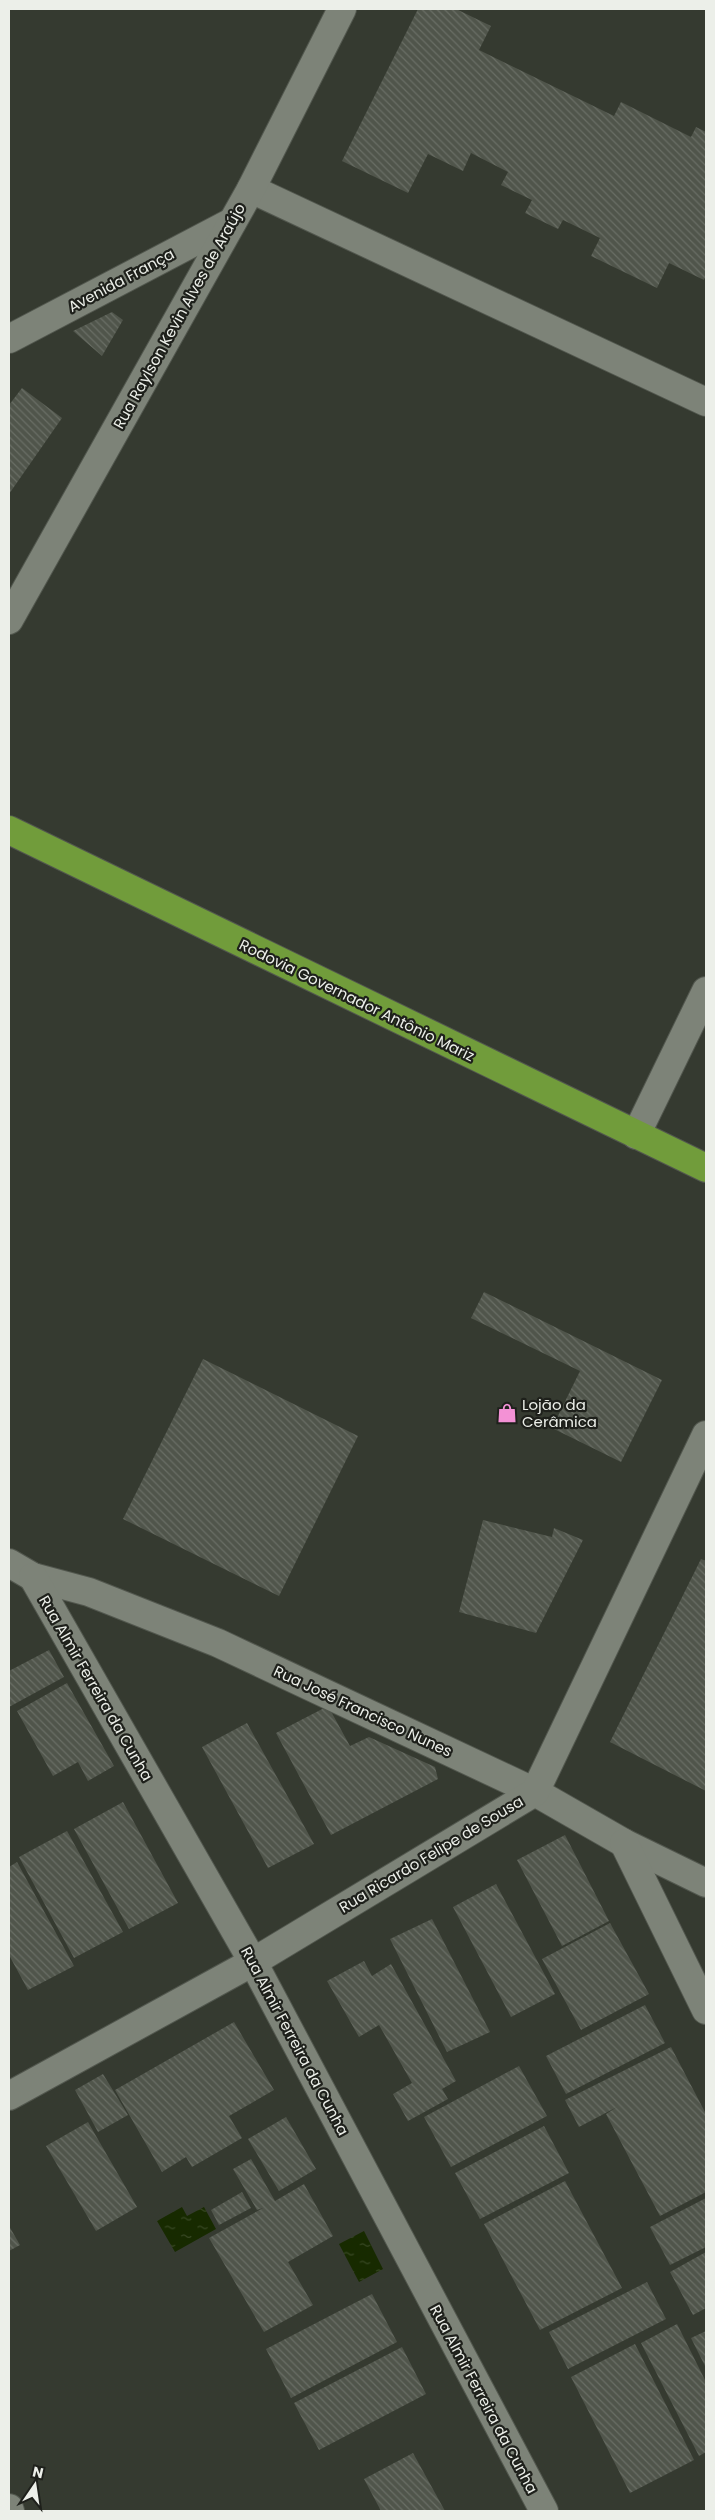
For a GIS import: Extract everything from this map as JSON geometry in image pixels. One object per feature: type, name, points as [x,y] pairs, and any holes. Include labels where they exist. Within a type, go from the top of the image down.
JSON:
[{"type":"highway","name":"Rodovia Governador Antônio Mariz","points":[[9,830],[706,1168]]},
{"type":"street","name":"Rua Raylson Kevin Alves de Araújo","points":[[9,620],[250,189],[342,9]]},
{"type":"street","points":[[250,189],[706,402]]},
{"type":"street","name":"Avenida França","points":[[9,339],[232,222]]},
{"type":"street","points":[[636,1135],[706,992]]},
{"type":"street","name":"Rua Ricardo Felipe de Sousa","points":[[9,2096],[253,1962],[535,1792],[706,1435]]},
{"type":"street","name":"Rua José Francisco Nunes","points":[[9,1564],[33,1577],[89,1592],[218,1642],[535,1792],[624,1843],[706,1883]]},
{"type":"street","name":"Rua Almir Ferreira da Cunha","points":[[33,1577],[253,1962],[544,2511]]},
{"type":"street","points":[[624,1843],[706,2010]]},
{"type":"water","points":[[182,2207],[187,2216],[204,2207],[216,2229],[175,2252],[157,2221]]},
{"type":"water","points":[[364,2231],[383,2269],[359,2282],[339,2244]]},
{"type":"building","points":[[418,9],[456,9],[491,26],[479,50],[614,116],[621,102],[691,137],[696,127],[706,132],[706,275],[704,280],[669,263],[657,288],[591,256],[600,238],[563,220],[558,229],[525,213],[532,200],[501,185],[508,172],[471,153],[463,171],[428,154],[408,193],[342,161]]},
{"type":"building","points":[[112,312],[123,320],[102,356],[73,331]]},
{"type":"building","points":[[22,388],[62,418],[9,494],[9,405]]},
{"type":"building","points":[[484,1292],[662,1380],[621,1462],[552,1428],[580,1371],[471,1318]]},
{"type":"building","points":[[203,1359],[358,1436],[279,1596],[123,1519]]},
{"type":"building","points":[[483,1520],[552,1537],[554,1528],[583,1540],[536,1633],[459,1612]]},
{"type":"building","points":[[701,1559],[706,1561],[706,1791],[610,1742]]},
{"type":"building","points":[[49,1650],[64,1677],[9,1707],[9,1671]]},
{"type":"building","points":[[67,1683],[114,1766],[88,1781],[78,1762],[53,1776],[17,1711]]},
{"type":"building","points":[[328,1706],[350,1746],[369,1737],[435,1767],[438,1779],[331,1835],[276,1733]]},
{"type":"building","points":[[247,1723],[314,1844],[268,1868],[202,1747]]},
{"type":"building","points":[[123,1802],[178,1903],[129,1929],[74,1829]]},
{"type":"building","points":[[67,1831],[123,1932],[74,1958],[19,1857]]},
{"type":"building","points":[[565,1835],[609,1921],[562,1946],[517,1860]]},
{"type":"building","points":[[17,1862],[74,1966],[28,1990],[9,1955],[9,1867]]},
{"type":"building","points":[[496,1884],[555,1994],[511,2017],[453,1907]]},
{"type":"building","points":[[432,1919],[490,2032],[447,2052],[390,1939]]},
{"type":"building","points":[[610,1923],[649,1994],[581,2030],[542,1959]]},
{"type":"building","points":[[364,1961],[372,1976],[391,1964],[456,2081],[442,2089],[448,2099],[408,2121],[393,2094],[412,2083],[379,2025],[359,2037],[327,1981]]},
{"type":"building","points":[[645,2005],[665,2043],[566,2094],[546,2056]]},
{"type":"building","points":[[234,2022],[274,2090],[229,2116],[242,2138],[192,2167],[186,2157],[162,2172],[115,2090]]},
{"type":"building","points":[[671,2047],[706,2114],[706,2192],[660,2216],[606,2114],[617,2107],[579,2127],[565,2100]]},
{"type":"building","points":[[519,2066],[547,2116],[451,2167],[424,2117]]},
{"type":"building","points":[[103,2074],[128,2115],[98,2132],[75,2090]]},
{"type":"building","points":[[286,2117],[316,2169],[279,2191],[248,2139]]},
{"type":"building","points":[[88,2122],[137,2207],[96,2231],[46,2146]]},
{"type":"building","points":[[544,2126],[569,2173],[480,2219],[455,2173]]},
{"type":"building","points":[[251,2159],[275,2201],[304,2184],[333,2236],[288,2262],[313,2305],[264,2332],[209,2238],[263,2208],[257,2210],[233,2169]]},
{"type":"building","points":[[565,2181],[622,2288],[540,2330],[484,2224]]},
{"type":"building","points":[[242,2192],[251,2208],[219,2225],[211,2210]]},
{"type":"building","points":[[706,2198],[706,2247],[670,2265],[650,2227]]},
{"type":"building","points":[[9,2226],[20,2245],[9,2251]]},
{"type":"building","points":[[706,2252],[706,2308],[693,2315],[670,2272]]},
{"type":"building","points":[[647,2282],[666,2319],[568,2369],[549,2332]]},
{"type":"building","points":[[372,2294],[397,2342],[291,2398],[266,2349]]},
{"type":"building","points":[[677,2324],[706,2382],[706,2452],[699,2456],[641,2343]]},
{"type":"building","points":[[706,2331],[706,2368],[691,2338]]},
{"type":"building","points":[[635,2344],[694,2460],[630,2493],[571,2377]]},
{"type":"building","points":[[402,2347],[426,2394],[319,2450],[294,2403]]},
{"type":"building","points":[[413,2453],[445,2511],[381,2511],[364,2479]]},
{"type":"place","name":"Lojão da Cerâmica","points":[[507,1413]]}]
